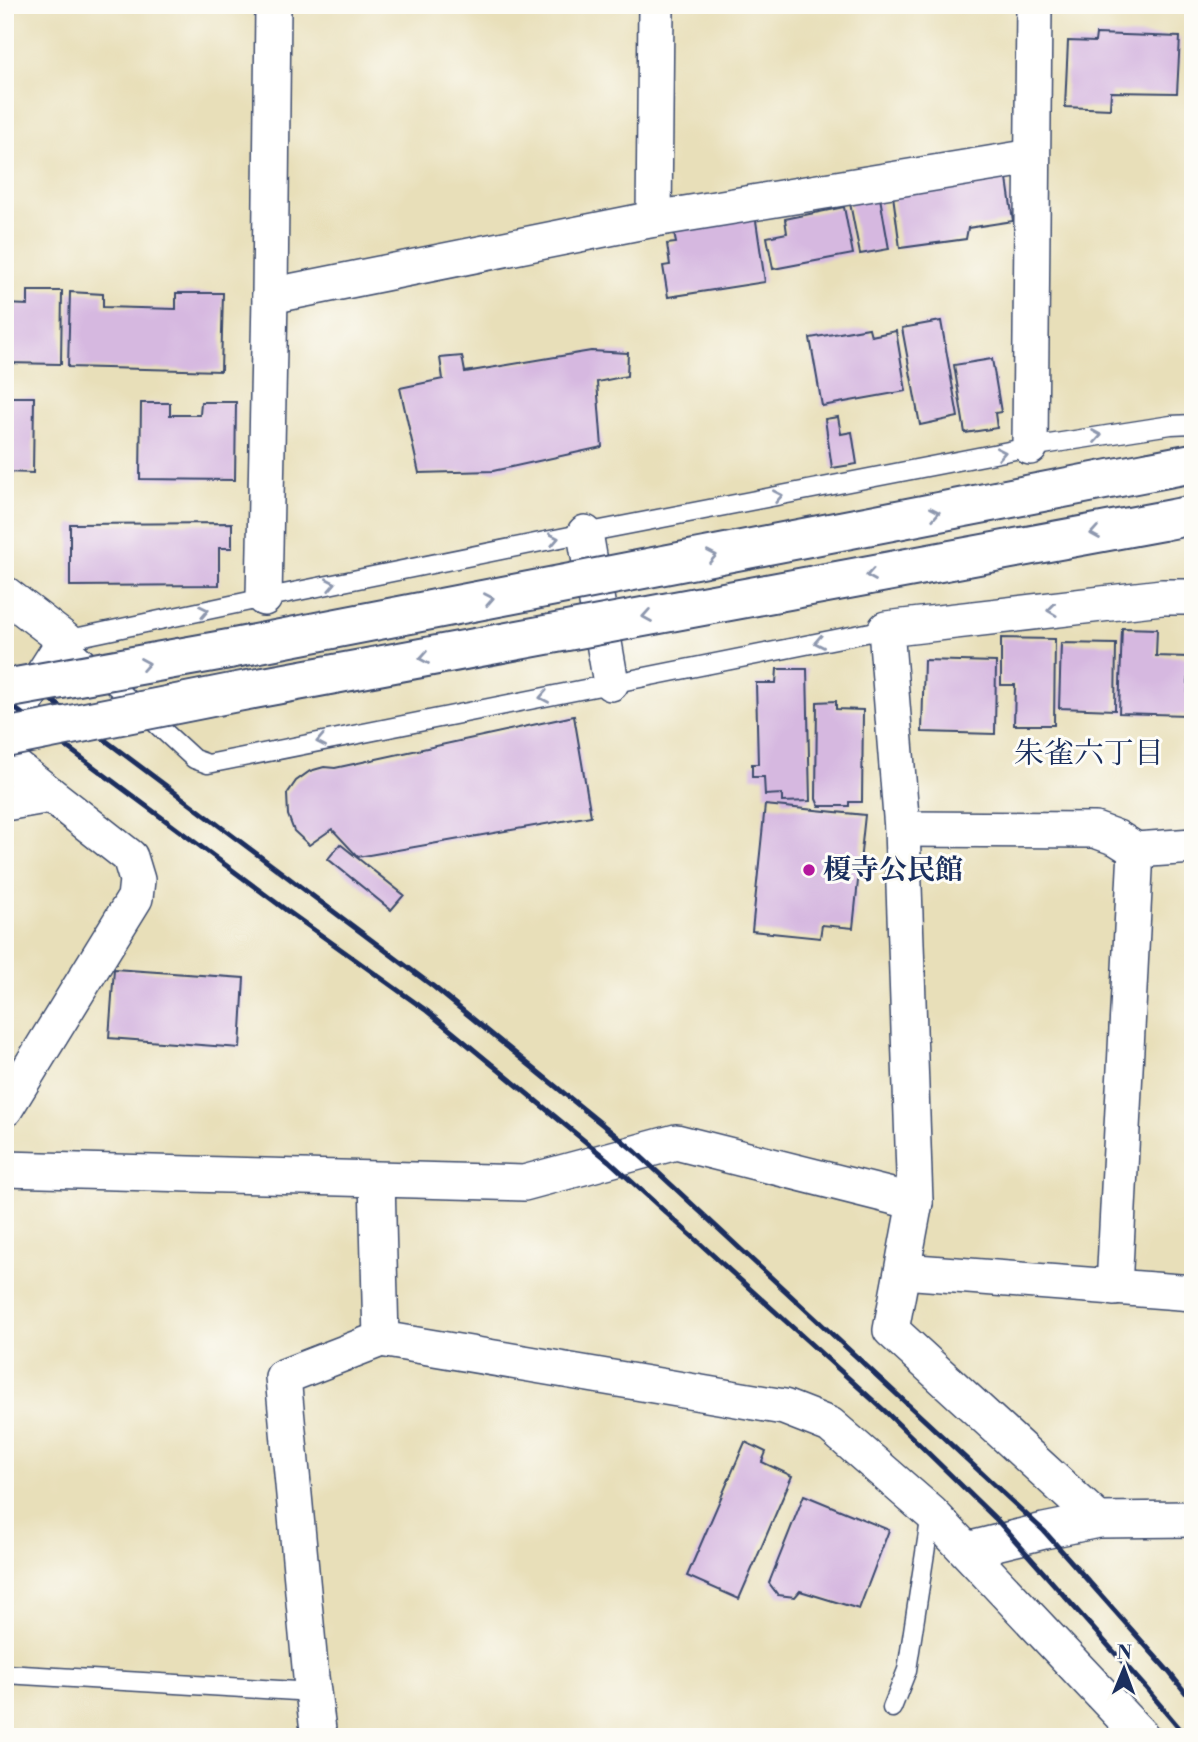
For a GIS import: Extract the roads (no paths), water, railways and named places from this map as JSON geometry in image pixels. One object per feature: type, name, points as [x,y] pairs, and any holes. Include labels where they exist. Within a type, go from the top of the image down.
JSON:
[{"type":"street","points":[[264,598],[273,5]]},
{"type":"street","points":[[654,219],[656,5]]},
{"type":"street","points":[[1030,447],[1034,5]]},
{"type":"street","points":[[270,296],[654,219],[1032,157]]},
{"type":"street","points":[[5,689],[229,649],[1193,463]]},
{"type":"street","points":[[5,736],[1177,518]]},
{"type":"street","points":[[585,533],[611,683]]},
{"type":"street","points":[[5,594],[65,640],[5,736]]},
{"type":"street","points":[[1098,1520],[891,1330],[915,1202],[902,828],[886,629],[1163,597],[1193,597]]},
{"type":"street","points":[[5,759],[130,857],[137,880],[135,898],[5,1109]]},
{"type":"street","points":[[5,803],[50,795]]},
{"type":"street","points":[[902,828],[1095,830],[1117,838],[1136,850],[1193,846]]},
{"type":"street","points":[[1114,1288],[1136,850]]},
{"type":"street","points":[[5,1169],[524,1183],[676,1142],[915,1202]]},
{"type":"street","points":[[377,1180],[381,1339]]},
{"type":"street","points":[[902,1272],[1193,1293]]},
{"type":"street","points":[[319,1737],[283,1377],[381,1339],[784,1407],[830,1425],[931,1513],[1142,1737]]},
{"type":"street","points":[[967,1550],[1098,1520],[1193,1519]]},
{"type":"lane","points":[[65,640],[585,533],[1030,447],[1193,424]]},
{"type":"lane","points":[[65,640],[194,759],[208,764],[886,629]]},
{"type":"lane","points":[[892,1708],[907,1670],[931,1513]]},
{"type":"lane","points":[[5,1674],[313,1692]]},
{"type":"railway","points":[[5,665],[434,987],[636,1152],[1044,1531],[1193,1702]]},
{"type":"railway","points":[[5,701],[427,1011],[609,1161],[887,1413],[997,1520],[1187,1737]]},
{"type":"place","name":"榎寺公民館","points":[[809,870]]},
{"type":"district","name":"朱雀六丁目","points":[[1089,754]]}]
